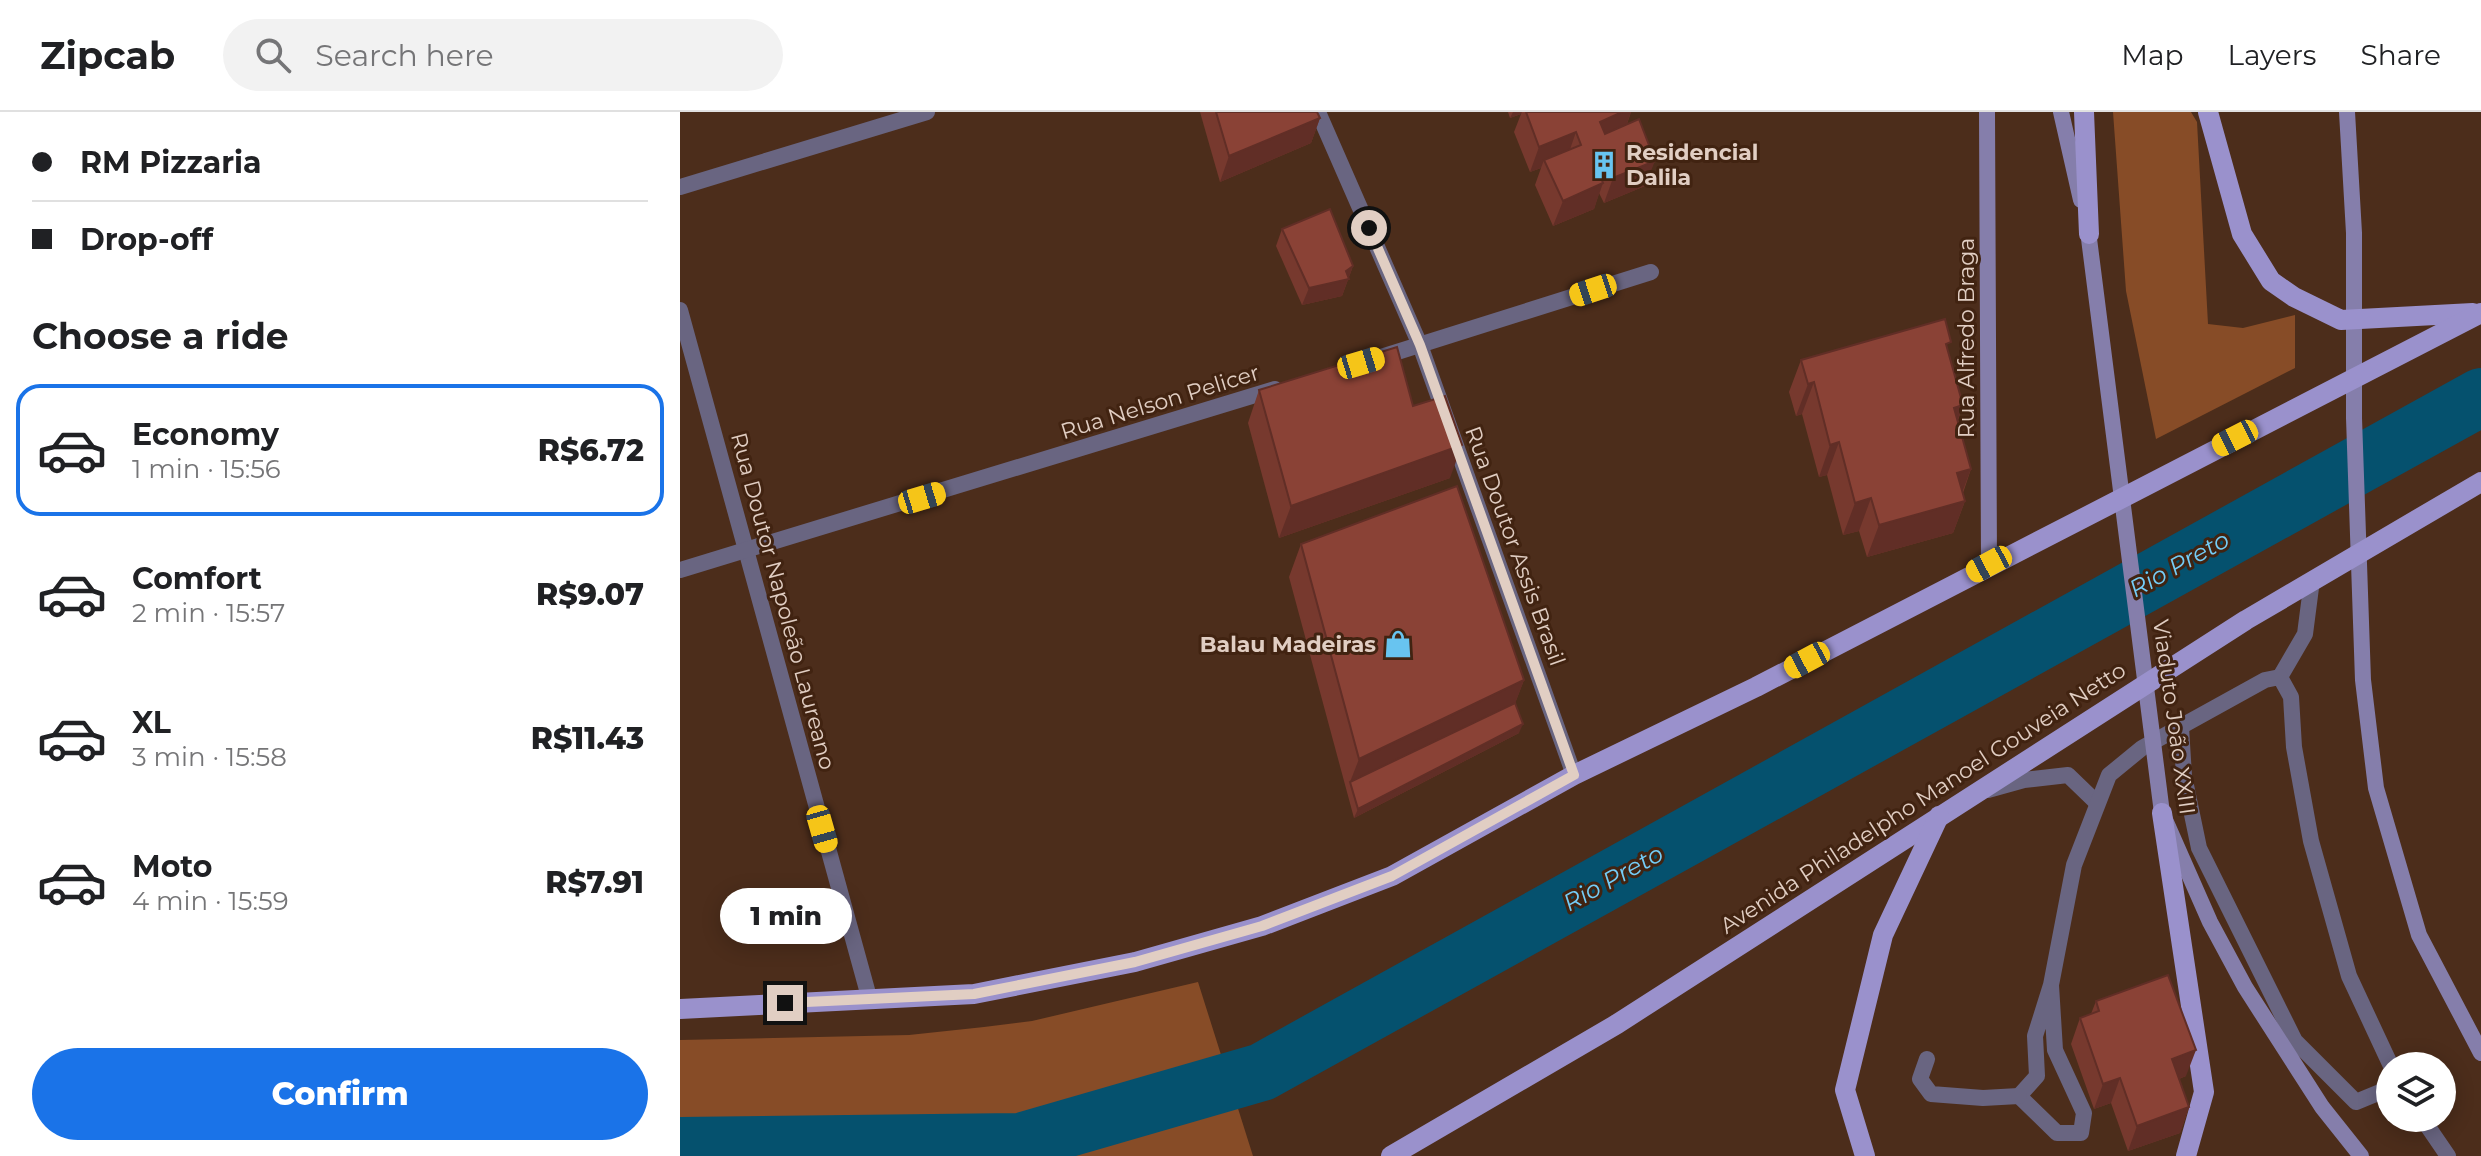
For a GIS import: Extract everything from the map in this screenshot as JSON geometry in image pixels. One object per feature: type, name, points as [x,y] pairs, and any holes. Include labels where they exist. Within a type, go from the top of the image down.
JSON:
[{"type":"main road","name":"Rua Alfredo Braga","points":[[1987,112],[1989,564]]},
{"type":"main road","points":[[2061,112],[2090,238]]},
{"type":"main road","points":[[2084,112],[2090,238]]},
{"type":"main road","points":[[2208,112],[2242,234],[2271,281],[2294,297],[2341,320],[2481,313]]},
{"type":"main road","points":[[2347,112],[2354,233],[2354,418],[2363,680],[2376,788],[2419,935],[2481,1053]]},
{"type":"main road","name":"Viaduto João XXIII","points":[[2090,238],[2162,813],[2210,922],[2245,987],[2322,1107],[2361,1156]]},
{"type":"main road","points":[[680,1009],[974,994],[1135,962],[1262,926],[1392,876],[1574,775],[1756,687],[1989,564],[2481,313]]},
{"type":"main road","name":"Avenida Philadelpho Manoel Gouveia Netto","points":[[1391,1156],[1617,1024],[2312,580],[2481,482]]},
{"type":"main road","points":[[2162,813],[2204,1092],[2186,1156]]},
{"type":"main road","points":[[1865,1156],[1845,1090],[1883,935],[1940,815]]},
{"type":"street","points":[[680,187],[927,112]]},
{"type":"street","name":"Rua Doutor Assis Brasil","points":[[1318,112],[1420,345],[1574,775]]},
{"type":"street","points":[[1360,363],[1651,272]]},
{"type":"street","name":"Rua Doutor Napoleão Laureano","points":[[680,310],[869,997]]},
{"type":"street","name":"Rua Nelson Pelicer","points":[[680,570],[1285,386]]},
{"type":"street","points":[[1927,1059],[1920,1079],[1931,1094],[1983,1098],[2019,1096],[2037,1076],[2035,1036],[2051,985],[2074,865],[2109,775],[2142,748],[2265,680],[2280,677],[2305,634],[2312,580]]},
{"type":"street","points":[[2280,677],[2291,697],[2294,747],[2315,856],[2349,976],[2384,1052]]},
{"type":"street","points":[[2181,727],[2184,776],[2199,848],[2295,1041],[2356,1102],[2376,1094]]},
{"type":"street","points":[[1971,795],[2024,780],[2068,775],[2097,803]]},
{"type":"street","points":[[2019,1096],[2057,1133],[2081,1133],[2084,1113],[2055,1050],[2051,985]]},
{"type":"street","points":[[2432,1132],[2448,1156]]},
{"type":"shaded area","points":[[2113,112],[2191,112],[2197,122],[2208,324],[2243,328],[2295,315],[2295,368],[2156,439],[2126,291]]},
{"type":"shaded area","points":[[1198,982],[1253,1156],[680,1156],[680,1040],[909,1035],[984,1027],[1032,1021]]},
{"type":"building","points":[[1216,112],[1317,112],[1320,118],[1229,156]]},
{"type":"building","points":[[1526,112],[1622,112],[1600,122],[1605,134],[1639,119],[1655,161],[1613,178],[1605,160],[1595,163],[1603,183],[1563,201],[1544,160],[1581,145],[1576,132],[1539,147]]},
{"type":"building","points":[[1330,209],[1353,266],[1346,271],[1349,279],[1309,288],[1282,229]]},
{"type":"building","points":[[1945,319],[1951,342],[1946,344],[1963,405],[1954,408],[1971,469],[1957,473],[1965,501],[1879,525],[1871,498],[1855,503],[1839,442],[1830,445],[1814,382],[1808,384],[1801,360]]},
{"type":"building","points":[[1397,347],[1413,406],[1445,396],[1462,445],[1291,506],[1259,390]]},
{"type":"building","name":"Balau Madeiras","points":[[1457,486],[1524,680],[1359,759],[1301,544]]},
{"type":"building","points":[[1515,703],[1523,724],[1358,809],[1350,782]]},
{"type":"building","points":[[2168,975],[2196,1050],[2172,1059],[2189,1107],[2137,1126],[2120,1078],[2103,1084],[2080,1018],[2099,1011],[2096,1001]]},
{"type":"waterway","name":"Rio Preto","points":[[680,1146],[1020,1142],[1262,1072],[2481,397]]},
{"type":"place","name":"Residencial Dalila","points":[[1604,165]]},
{"type":"place","name":"Balau Madeiras","points":[[1398,644]]},
{"type":"route","points":[[785,1003],[974,994],[1135,962],[1262,926],[1392,876],[1574,775],[1420,345],[1369,228]]}]
